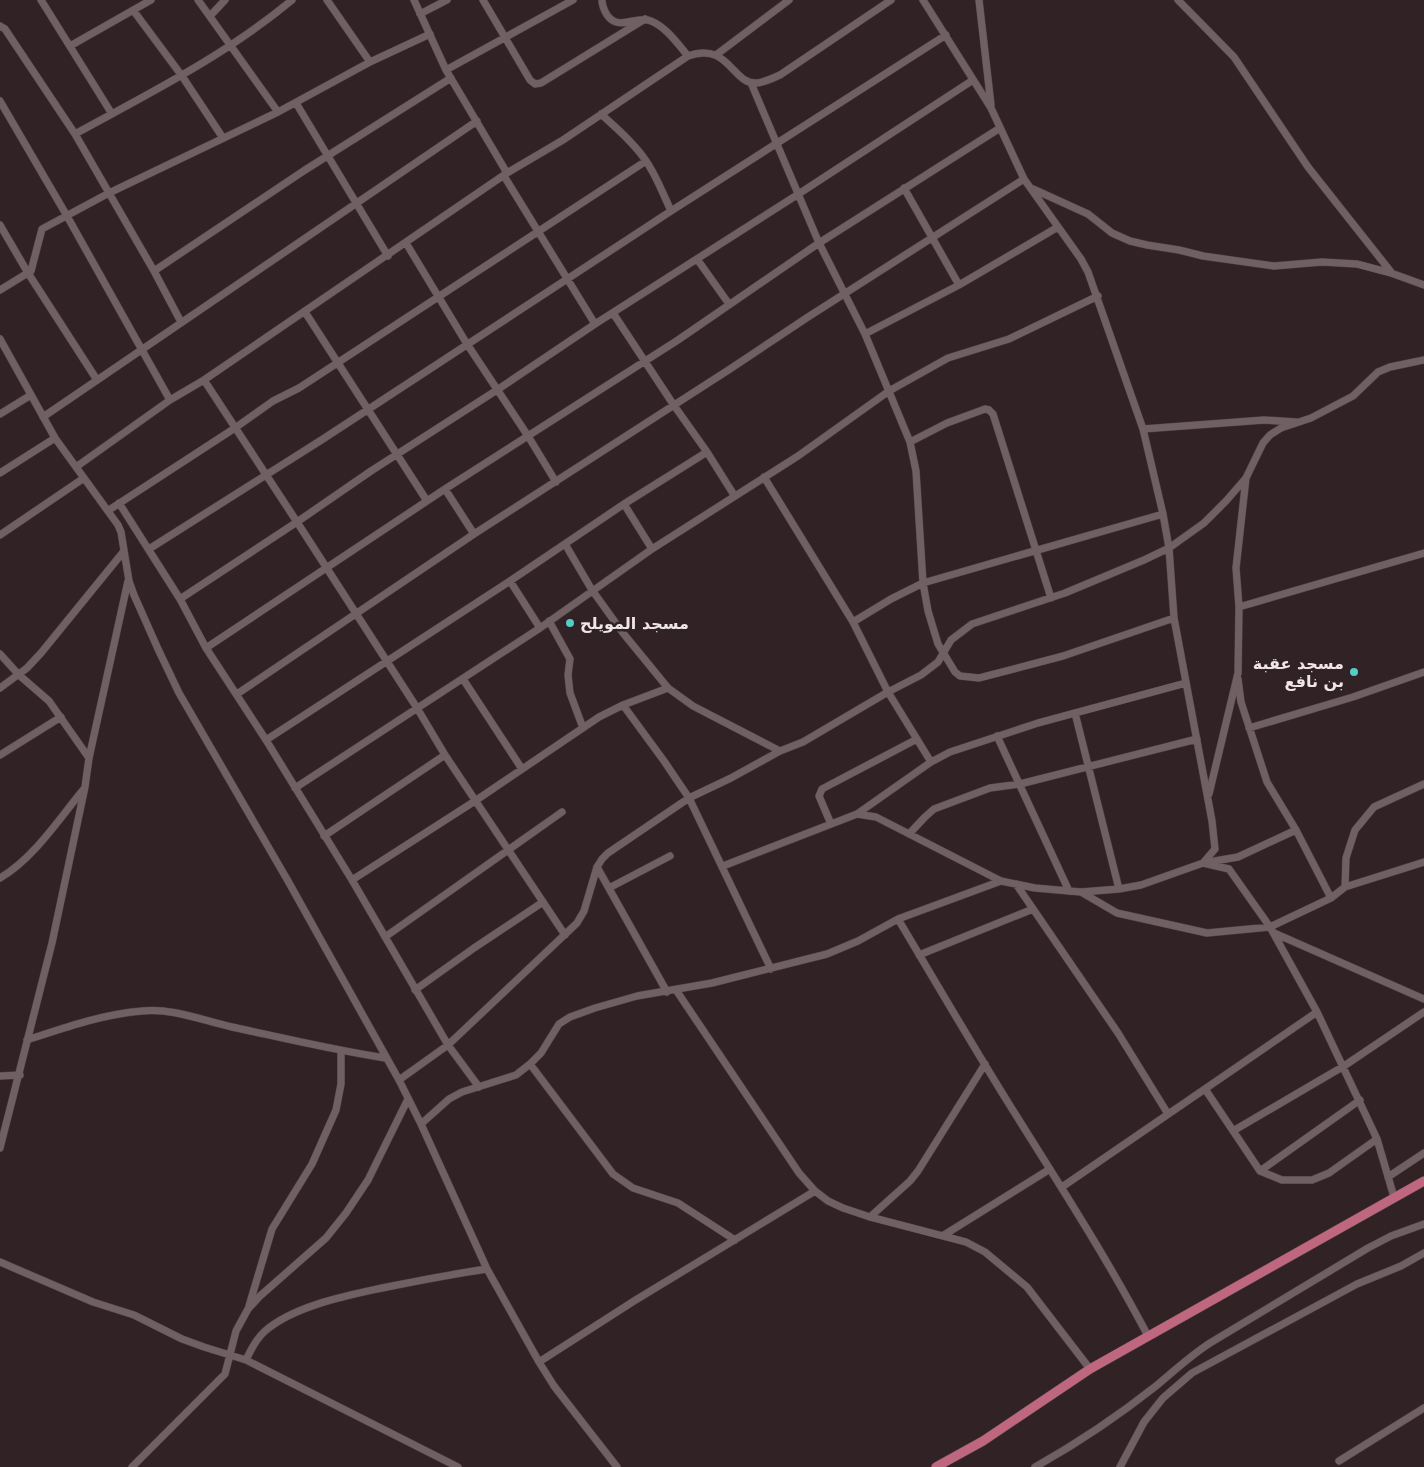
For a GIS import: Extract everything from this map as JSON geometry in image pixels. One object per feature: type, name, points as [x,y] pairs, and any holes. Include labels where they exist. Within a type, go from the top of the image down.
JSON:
[{"type":"main road","points":[[936,1467],[982,1441],[1090,1369],[1424,1181]]},
{"type":"street","points":[[41,0],[112,114]]},
{"type":"street","points":[[70,46],[151,0]]},
{"type":"street","points":[[198,0],[278,112]]},
{"type":"street","points":[[210,16],[225,0]]},
{"type":"street","points":[[75,134],[182,76],[231,46],[292,0]]},
{"type":"street","points":[[327,0],[370,62]]},
{"type":"street","points":[[414,0],[446,70],[477,121],[538,232],[595,324]]},
{"type":"street","points":[[420,14],[447,0]]},
{"type":"street","points":[[483,0],[530,80],[535,84],[538,84],[645,19]]},
{"type":"street","points":[[446,70],[573,0]]},
{"type":"street","points":[[602,0],[605,11],[616,22],[620,24],[645,19],[651,21],[664,29],[688,56]]},
{"type":"street","points":[[716,54],[789,0]]},
{"type":"street","points":[[751,83],[768,80],[780,75],[891,0]]},
{"type":"street","points":[[923,0],[991,108],[1024,179],[1081,259],[1098,296],[1143,429],[1163,514],[1169,548],[1174,618],[1208,797],[1215,849],[1203,863]]},
{"type":"street","points":[[979,0],[991,108]]},
{"type":"street","points":[[1178,0],[1234,57],[1308,167],[1391,272]]},
{"type":"street","points":[[133,10],[182,76],[223,138]]},
{"type":"street","points":[[2,29],[75,134],[154,271],[181,322]]},
{"type":"street","points":[[0,290],[33,268],[40,231],[109,193],[278,112],[370,62],[430,34]]},
{"type":"street","points":[[149,549],[267,475],[567,278],[946,35]]},
{"type":"street","points":[[76,467],[170,400],[204,380],[506,175],[563,140],[688,56],[707,52],[716,54],[751,83],[819,243],[865,334],[910,442],[916,472],[923,583],[934,634],[943,653],[960,676],[979,678],[1063,656],[1174,618]]},
{"type":"street","points":[[154,271],[327,155],[451,78]]},
{"type":"street","points":[[180,599],[298,522],[396,454],[973,80]]},
{"type":"street","points":[[0,101],[170,400]]},
{"type":"street","points":[[296,103],[388,256]]},
{"type":"street","points":[[601,114],[636,148],[646,161],[660,184],[671,211]]},
{"type":"street","points":[[43,417],[477,121]]},
{"type":"street","points":[[206,648],[445,489],[678,340],[819,243],[1000,128]]},
{"type":"street","points":[[109,510],[273,401],[295,390],[646,161]]},
{"type":"street","points":[[236,694],[474,534],[1024,179]]},
{"type":"street","points":[[904,188],[958,285]]},
{"type":"street","points":[[1031,188],[1088,214],[1112,233],[1130,241],[1274,266],[1340,262],[1357,264],[1391,272],[1424,285]]},
{"type":"street","points":[[0,225],[28,273],[97,380]]},
{"type":"street","points":[[865,334],[958,285],[1058,227]]},
{"type":"street","points":[[406,243],[467,344],[556,482]]},
{"type":"street","points":[[697,259],[729,304]]},
{"type":"street","points":[[295,788],[540,628],[652,549],[798,456],[889,391],[948,358],[1009,339],[1098,296]]},
{"type":"street","points":[[304,312],[427,501]]},
{"type":"street","points":[[614,313],[707,452],[734,496]]},
{"type":"street","points":[[0,340],[3,353],[31,395],[55,438],[109,510],[121,532],[128,581],[179,693],[288,881],[422,1124],[487,1269],[554,1386],[617,1467]]},
{"type":"street","points":[[398,1080],[448,1045],[577,923],[584,911],[597,867],[608,853],[689,798],[731,778],[780,751],[803,742],[888,692],[921,675],[932,667],[951,640],[972,624],[1051,598],[1169,548],[1204,523],[1246,478],[1263,443],[1270,435],[1281,428],[1330,409],[1353,396],[1378,372],[1390,367],[1424,360]]},
{"type":"street","points":[[204,380],[298,522],[445,755],[565,935]]},
{"type":"street","points":[[0,414],[31,395]]},
{"type":"street","points":[[910,442],[947,423],[984,409],[989,410],[993,414],[1051,598]]},
{"type":"street","points":[[1143,429],[1264,420],[1299,422]]},
{"type":"street","points":[[0,473],[55,438]]},
{"type":"street","points":[[266,740],[624,504],[707,452]]},
{"type":"street","points":[[764,477],[853,622],[888,692],[931,762]]},
{"type":"street","points":[[0,535],[84,478]]},
{"type":"street","points":[[1246,478],[1236,568],[1239,607],[1238,673],[1241,702],[1267,782],[1296,830],[1331,898]]},
{"type":"street","points":[[445,489],[474,534]]},
{"type":"street","points":[[119,503],[180,599],[206,648],[266,740],[352,880],[448,1045],[479,1087]]},
{"type":"street","points":[[624,504],[652,549]]},
{"type":"street","points":[[853,622],[873,609],[923,583],[1163,514]]},
{"type":"street","points":[[565,544],[592,590],[623,633],[668,688],[693,706],[780,751]]},
{"type":"street","points":[[0,688],[19,675],[41,653],[124,551]]},
{"type":"street","points":[[1239,607],[1424,553]]},
{"type":"street","points":[[510,580],[540,628]]},
{"type":"street","points":[[0,1148],[43,985],[85,787],[89,758],[128,581]]},
{"type":"street","points":[[549,621],[570,659],[568,675],[570,693],[583,728]]},
{"type":"street","points":[[0,654],[19,675],[44,696],[89,758]]},
{"type":"street","points":[[1249,728],[1353,697],[1424,672]]},
{"type":"street","points":[[1208,797],[1238,673]]},
{"type":"street","points":[[463,678],[522,769]]},
{"type":"street","points":[[723,866],[858,814],[931,762],[950,752],[1075,713],[1186,683]]},
{"type":"street","points":[[352,880],[475,801],[599,717],[623,705],[668,688]]},
{"type":"street","points":[[623,705],[689,798],[771,969]]},
{"type":"street","points":[[1075,713],[1119,889]]},
{"type":"street","points":[[0,755],[61,717]]},
{"type":"street","points":[[997,736],[1069,891]]},
{"type":"street","points":[[831,824],[819,796],[822,789],[916,739]]},
{"type":"street","points":[[909,834],[934,810],[990,788],[1020,784],[1197,739]]},
{"type":"street","points":[[324,836],[445,755]]},
{"type":"street","points":[[1345,887],[1346,858],[1355,830],[1374,807],[1424,784]]},
{"type":"street","points":[[0,878],[28,856],[85,787]]},
{"type":"street","points":[[385,937],[562,812]]},
{"type":"street","points":[[858,814],[876,817],[1001,881],[1035,888],[1081,892],[1141,885],[1203,863],[1238,857],[1296,830]]},
{"type":"street","points":[[609,888],[670,856]]},
{"type":"street","points":[[1272,930],[1331,898],[1345,887],[1424,862]]},
{"type":"street","points":[[1203,863],[1229,869],[1272,930],[1317,1012],[1378,1139],[1394,1197]]},
{"type":"street","points":[[597,867],[667,992]]},
{"type":"street","points":[[422,1124],[449,1099],[462,1092],[516,1075],[541,1053],[559,1024],[570,1017],[637,996],[667,992],[771,969],[827,954],[858,941],[898,919],[1001,881]]},
{"type":"street","points":[[1016,884],[1118,1033],[1168,1114]]},
{"type":"street","points":[[1081,892],[1117,913],[1207,932],[1272,930],[1424,999]]},
{"type":"street","points":[[415,990],[544,902]]},
{"type":"street","points":[[919,955],[1033,909]]},
{"type":"street","points":[[898,919],[1116,1276],[1148,1336]]},
{"type":"street","points":[[676,990],[799,1173],[815,1191],[828,1201],[843,1208],[966,1242],[985,1252],[1027,1287],[1090,1369]]},
{"type":"street","points":[[27,1040],[54,1031],[118,1015],[156,1011],[182,1014],[341,1051],[385,1058]]},
{"type":"street","points":[[1062,1187],[1317,1012]]},
{"type":"street","points":[[1233,1131],[1344,1066],[1424,1012]]},
{"type":"street","points":[[132,1467],[219,1381],[227,1370],[236,1331],[248,1309],[272,1229],[308,1171],[336,1110],[341,1084],[341,1051]]},
{"type":"street","points":[[530,1064],[613,1174],[633,1188],[678,1203],[735,1240]]},
{"type":"street","points":[[870,1217],[910,1181],[918,1171],[985,1064]]},
{"type":"street","points":[[0,1076],[20,1075]]},
{"type":"street","points":[[1205,1089],[1260,1171],[1282,1180],[1312,1180],[1329,1173],[1378,1139]]},
{"type":"street","points":[[248,1309],[326,1238],[346,1213],[368,1180],[408,1099]]},
{"type":"street","points":[[1260,1171],[1360,1100]]},
{"type":"street","points":[[1388,1178],[1424,1153]]},
{"type":"street","points":[[944,1236],[1050,1169]]},
{"type":"street","points":[[539,1362],[634,1301],[815,1191]]},
{"type":"street","points":[[1035,1467],[1078,1443],[1210,1343],[1368,1248],[1391,1236],[1424,1224]]},
{"type":"street","points":[[1120,1467],[1149,1416],[1163,1398],[1192,1373],[1357,1284],[1401,1266],[1424,1253]]},
{"type":"street","points":[[0,1262],[93,1302],[134,1315],[189,1342],[246,1360],[458,1467]]},
{"type":"street","points":[[246,1360],[254,1344],[265,1332],[291,1315],[306,1309],[368,1291],[452,1273],[487,1269]]},
{"type":"street","points":[[1184,1362],[1192,1373]]},
{"type":"street","points":[[1339,1461],[1424,1408]]},
{"type":"place","name":"مسجد المويلح","points":[[570,623]]},
{"type":"place","name":"مسجد عقبة بن نافع","points":[[1354,672]]}]
